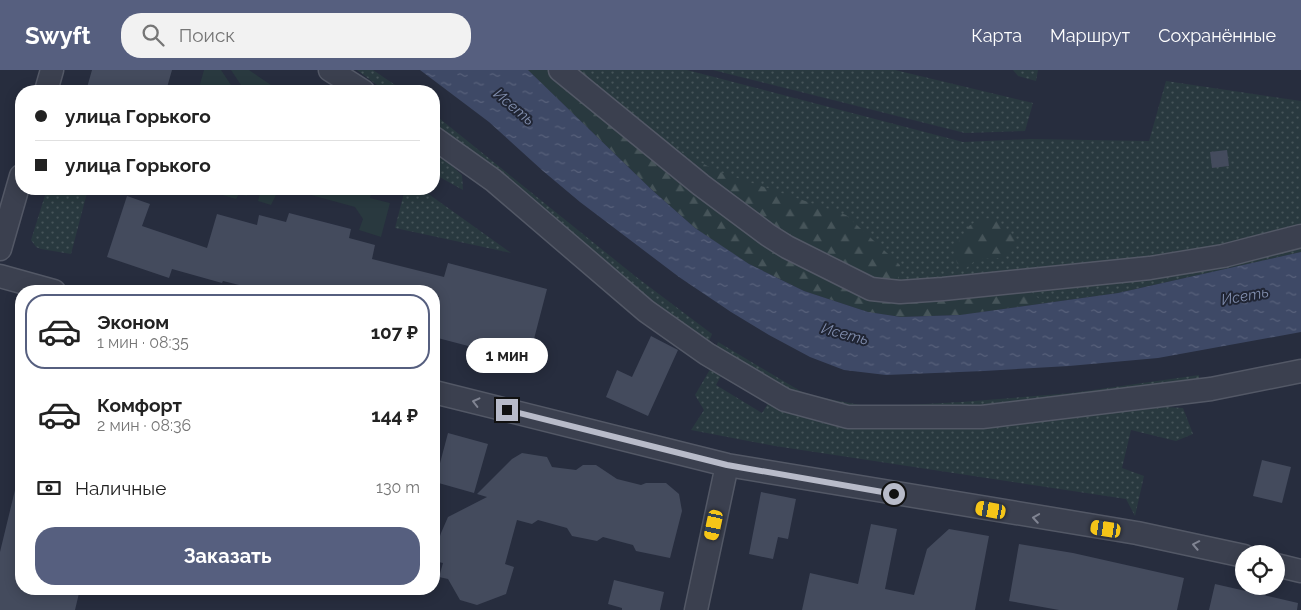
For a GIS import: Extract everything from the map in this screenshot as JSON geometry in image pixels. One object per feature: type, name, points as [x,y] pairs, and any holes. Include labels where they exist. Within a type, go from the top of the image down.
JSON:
[{"type":"street","points":[[48,85],[52,70]]},
{"type":"street","points":[[330,70],[354,85]]},
{"type":"street","points":[[560,70],[701,185],[768,235],[786,247],[871,289],[900,292],[943,290],[1150,268],[1223,256],[1301,236]]},
{"type":"street","points":[[440,142],[493,180],[646,311],[707,354],[785,400],[848,417],[982,417],[1211,389],[1301,371]]},
{"type":"street","points":[[0,249],[16,195]]},
{"type":"street","points":[[0,276],[32,285]]},
{"type":"street","points":[[440,393],[727,465],[1137,534],[1235,554]]},
{"type":"street","points":[[696,610],[727,465]]},
{"type":"street","points":[[1285,567],[1301,571]]},
{"type":"green space","points":[[204,70],[221,70],[231,85],[200,85]]},
{"type":"green space","points":[[231,70],[249,70],[271,85],[241,85]]},
{"type":"green space","points":[[357,70],[373,70],[395,85],[377,85]]},
{"type":"green space","points":[[528,70],[687,70],[963,142],[1030,139],[1149,141],[1166,81],[1301,101],[1301,252],[1118,293],[960,315],[749,264],[695,228]]},
{"type":"green space","points":[[528,70],[587,70],[606,95],[649,135],[717,171],[846,215],[900,265],[895,298],[1031,291],[1045,302],[960,315],[901,317],[868,312],[804,291],[749,264],[695,228],[652,190]]},
{"type":"green space","points":[[713,70],[895,70],[1033,103],[1025,131],[965,133]]},
{"type":"green space","points":[[1013,70],[1038,70],[1036,81],[1018,76]]},
{"type":"green space","points":[[440,119],[635,276],[712,334],[708,344],[440,135]]},
{"type":"green space","points":[[440,155],[462,175],[463,190],[440,177]]},
{"type":"green space","points":[[45,195],[86,195],[71,254],[41,249],[36,247],[31,240]]},
{"type":"green space","points":[[222,195],[238,195],[236,199]]},
{"type":"green space","points":[[260,195],[276,195],[271,205],[258,201]]},
{"type":"green space","points":[[311,195],[371,195],[370,198],[390,203],[381,237],[359,230],[363,219],[355,207]]},
{"type":"green space","points":[[403,195],[430,195],[511,253],[395,228]]},
{"type":"green space","points":[[981,218],[995,219],[1011,233],[1015,241],[1011,253],[999,258],[977,259],[965,269],[957,263],[954,249],[969,226]]},
{"type":"green space","points":[[718,342],[807,395],[871,407],[1072,393],[1199,375],[1199,387],[907,413],[799,401],[713,356]]},
{"type":"green space","points":[[712,366],[723,372],[716,385],[762,413],[769,402],[838,423],[926,428],[1167,407],[1183,408],[1193,434],[1176,441],[1131,430],[1122,468],[1144,476],[1135,516],[1126,499],[775,446],[691,430],[704,410],[695,395]]},
{"type":"water","name":"Исеть","points":[[420,70],[528,70],[652,190],[695,228],[749,264],[804,291],[868,312],[901,317],[960,315],[1118,293],[1301,252],[1301,332],[1158,358],[1069,366],[886,375],[844,370],[810,357],[769,335],[679,277],[580,202],[489,122]]},
{"type":"building","points":[[92,70],[172,70],[168,85],[88,85]]},
{"type":"building","points":[[1227,150],[1229,166],[1212,168],[1210,152]]},
{"type":"building","points":[[127,196],[150,204],[142,226],[207,248],[217,214],[257,225],[259,215],[286,222],[289,213],[351,229],[349,238],[375,245],[372,259],[444,277],[448,263],[547,289],[528,362],[489,352],[489,354],[471,350],[472,347],[440,339],[440,285],[239,285],[223,281],[222,283],[172,269],[169,278],[107,257]]},
{"type":"building","points":[[651,336],[678,350],[648,416],[606,397],[617,370],[632,377]]},
{"type":"building","points":[[448,433],[488,444],[474,493],[440,483],[440,463]]},
{"type":"building","points":[[522,453],[547,457],[552,467],[576,470],[583,465],[596,465],[617,479],[641,485],[646,483],[666,483],[679,494],[682,511],[670,558],[636,551],[633,545],[603,537],[597,541],[572,536],[567,528],[538,520],[532,524],[517,520],[505,564],[514,567],[506,594],[477,605],[460,600],[448,579],[440,577],[443,563],[440,562],[441,533],[448,517],[487,497],[477,494],[512,459]]},
{"type":"building","points":[[1262,460],[1291,467],[1282,503],[1253,496]]},
{"type":"building","points":[[15,490],[15,595],[79,595],[75,610],[0,610],[0,552]]},
{"type":"building","points":[[761,492],[796,499],[788,539],[778,537],[773,559],[749,554]]},
{"type":"building","points":[[871,524],[897,529],[885,589],[914,595],[927,549],[949,529],[989,536],[975,610],[802,610],[810,573],[858,584]]},
{"type":"building","points":[[1019,544],[1073,553],[1184,578],[1177,610],[1059,610],[1009,601]]},
{"type":"building","points":[[614,580],[664,592],[660,610],[622,610],[622,608],[608,604]]},
{"type":"building","points":[[1215,584],[1235,589],[1235,595],[1263,595],[1298,603],[1297,610],[1209,610]]},
{"type":"route","points":[[507,410],[727,465],[894,494]]}]
